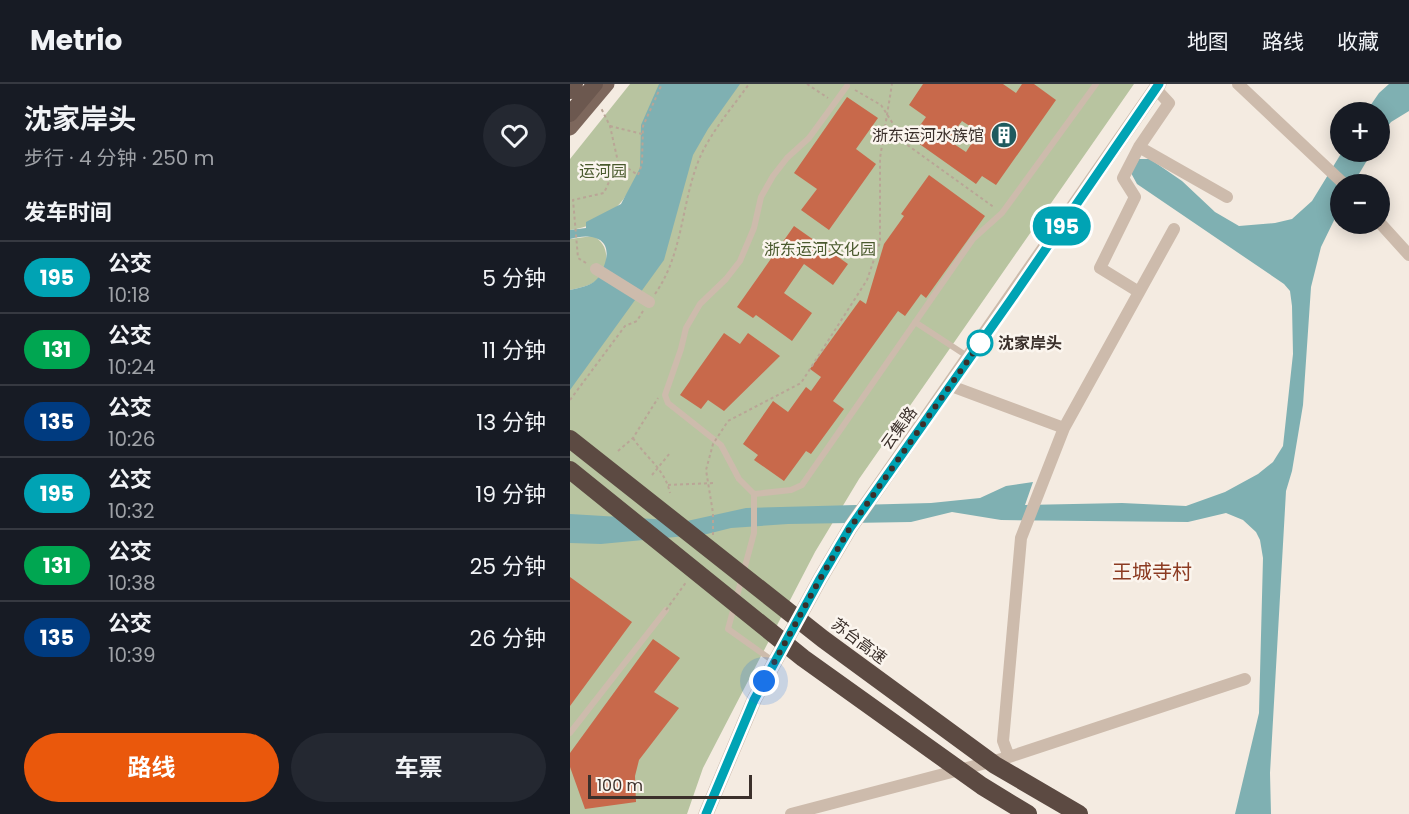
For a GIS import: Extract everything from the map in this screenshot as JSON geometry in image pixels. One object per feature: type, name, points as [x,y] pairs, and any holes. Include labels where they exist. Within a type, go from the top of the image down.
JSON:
[{"type":"highway","points":[[570,91],[575,84]]},
{"type":"highway","points":[[570,114],[595,91]]},
{"type":"highway","name":"苏台高速","points":[[570,440],[861,667],[994,765],[1079,814]]},
{"type":"highway","points":[[570,470],[803,658],[982,786],[1028,814]]},
{"type":"main road","points":[[570,128],[595,91],[607,84]]},
{"type":"street","points":[[1238,84],[1332,174]]},
{"type":"street","points":[[1139,292],[1100,268],[1135,197],[1123,178],[1139,147],[1169,103],[1157,86]]},
{"type":"street","name":"云集路","points":[[706,814],[754,700],[850,528],[951,386],[1157,86]]},
{"type":"street","points":[[1139,147],[1227,197]]},
{"type":"street","points":[[1009,757],[1003,741],[1021,538],[1064,428],[1174,229]]},
{"type":"street","points":[[1390,234],[1409,255]]},
{"type":"street","points":[[596,268],[649,302]]},
{"type":"street","points":[[951,386],[1064,428]]},
{"type":"street","points":[[791,814],[817,810],[1009,757],[1245,679]]},
{"type":"lane","points":[[754,494],[791,490],[802,485],[973,239],[1002,213],[1096,84]]},
{"type":"lane","points":[[774,661],[728,629],[754,533],[754,494],[739,479],[721,445],[668,403],[665,395],[686,328],[700,304],[726,279],[740,261],[754,228],[761,197],[773,176],[787,158],[809,138],[847,86]]},
{"type":"lane","points":[[915,322],[970,358]]},
{"type":"lane","points":[[570,733],[666,610]]},
{"type":"path","points":[[618,162],[638,175],[642,164],[643,126],[662,84]]},
{"type":"path","points":[[570,400],[626,326],[637,321],[663,283],[678,246],[686,204],[699,161],[718,128],[749,84]]},
{"type":"path","points":[[807,84],[835,103]]},
{"type":"path","points":[[713,540],[713,513],[706,470],[713,444],[728,421],[801,383],[867,280],[880,242],[880,158],[892,84]]},
{"type":"path","points":[[847,86],[881,105],[906,144],[1002,213]]},
{"type":"path","points":[[595,91],[610,126],[618,162],[604,193],[573,200],[578,258],[596,268]]},
{"type":"path","points":[[610,126],[642,134]]},
{"type":"path","points":[[618,451],[633,438],[668,383]]},
{"type":"path","points":[[633,438],[641,451],[659,467],[665,476],[669,493]]},
{"type":"path","points":[[652,475],[670,453]]},
{"type":"path","points":[[668,485],[714,483]]},
{"type":"path","points":[[666,610],[689,577]]},
{"type":"green space","name":"运河园","points":[[630,84],[664,84],[647,152],[638,175],[627,195],[612,211],[594,223],[570,230],[570,159]]},
{"type":"green space","name":"浙东运河文化园","points":[[721,84],[1134,84],[859,479],[815,552],[703,768],[687,814],[570,814],[570,365]]},
{"type":"green space","points":[[593,236],[603,244],[606,256],[604,268],[594,282],[570,290],[570,239]]},
{"type":"water","points":[[659,84],[740,84],[708,129],[693,155],[664,260],[570,390],[570,290],[594,282],[601,274],[607,254],[603,242],[592,237],[570,239],[570,230],[586,228],[586,222],[621,204],[640,168],[641,125]]},
{"type":"water","points":[[1389,84],[1409,84],[1409,111],[1390,123],[1390,102],[1373,102]]},
{"type":"water","points":[[1139,159],[1150,159],[1182,181],[1215,212],[1239,226],[1292,219],[1312,201],[1336,162],[1366,162],[1359,174],[1330,174],[1330,229],[1321,247],[1311,287],[1303,405],[1292,471],[1286,491],[1270,773],[1271,814],[1235,814],[1259,713],[1263,558],[1256,532],[1243,520],[1226,513],[1188,522],[1001,520],[952,512],[911,522],[788,524],[731,528],[707,534],[601,544],[570,543],[570,514],[687,521],[746,508],[931,503],[980,498],[1006,486],[1033,482],[1025,505],[1122,503],[1186,506],[1225,492],[1258,474],[1273,462],[1283,446],[1293,354],[1290,291],[1284,284],[1137,184],[1131,173]]},
{"type":"building","name":"浙东运河水族馆","points":[[923,84],[1003,84],[1016,93],[1022,84],[1034,84],[1056,100],[996,185],[982,176],[976,184],[911,138],[926,117],[909,105]],"holes":[[[962,121],[979,132],[966,152],[948,140]]]},
{"type":"building","points":[[847,97],[878,118],[856,149],[876,164],[829,230],[801,210],[817,189],[794,173]]},
{"type":"building","points":[[929,175],[985,216],[926,298],[921,294],[905,316],[898,311],[833,401],[844,409],[811,454],[806,451],[784,481],[754,460],[758,455],[743,444],[773,401],[788,412],[806,387],[811,391],[821,377],[810,369],[860,300],[866,304],[884,244],[904,216],[901,214]]},
{"type":"building","points":[[794,226],[848,264],[833,285],[804,264],[784,293],[812,313],[792,341],[756,315],[753,318],[737,307]]},
{"type":"building","points":[[724,333],[740,344],[748,333],[780,356],[724,411],[708,400],[701,409],[680,395]]},
{"type":"building","points":[[570,577],[632,622],[570,706]]},
{"type":"building","points":[[653,639],[680,658],[654,692],[679,708],[639,760],[635,776],[636,802],[585,809],[570,767],[570,753]]},
{"type":"bus line","name":"195","points":[[706,814],[754,700],[850,528],[1159,84]]},
{"type":"place","name":"浙东运河水族馆","points":[[1004,135]]},
{"type":"place","name":"沈家岸头","points":[[980,343]]},
{"type":"district","name":"王城寺村","points":[[1152,572]]},
{"type":"route","points":[[764,681],[850,528],[983,339],[980,343]]}]
